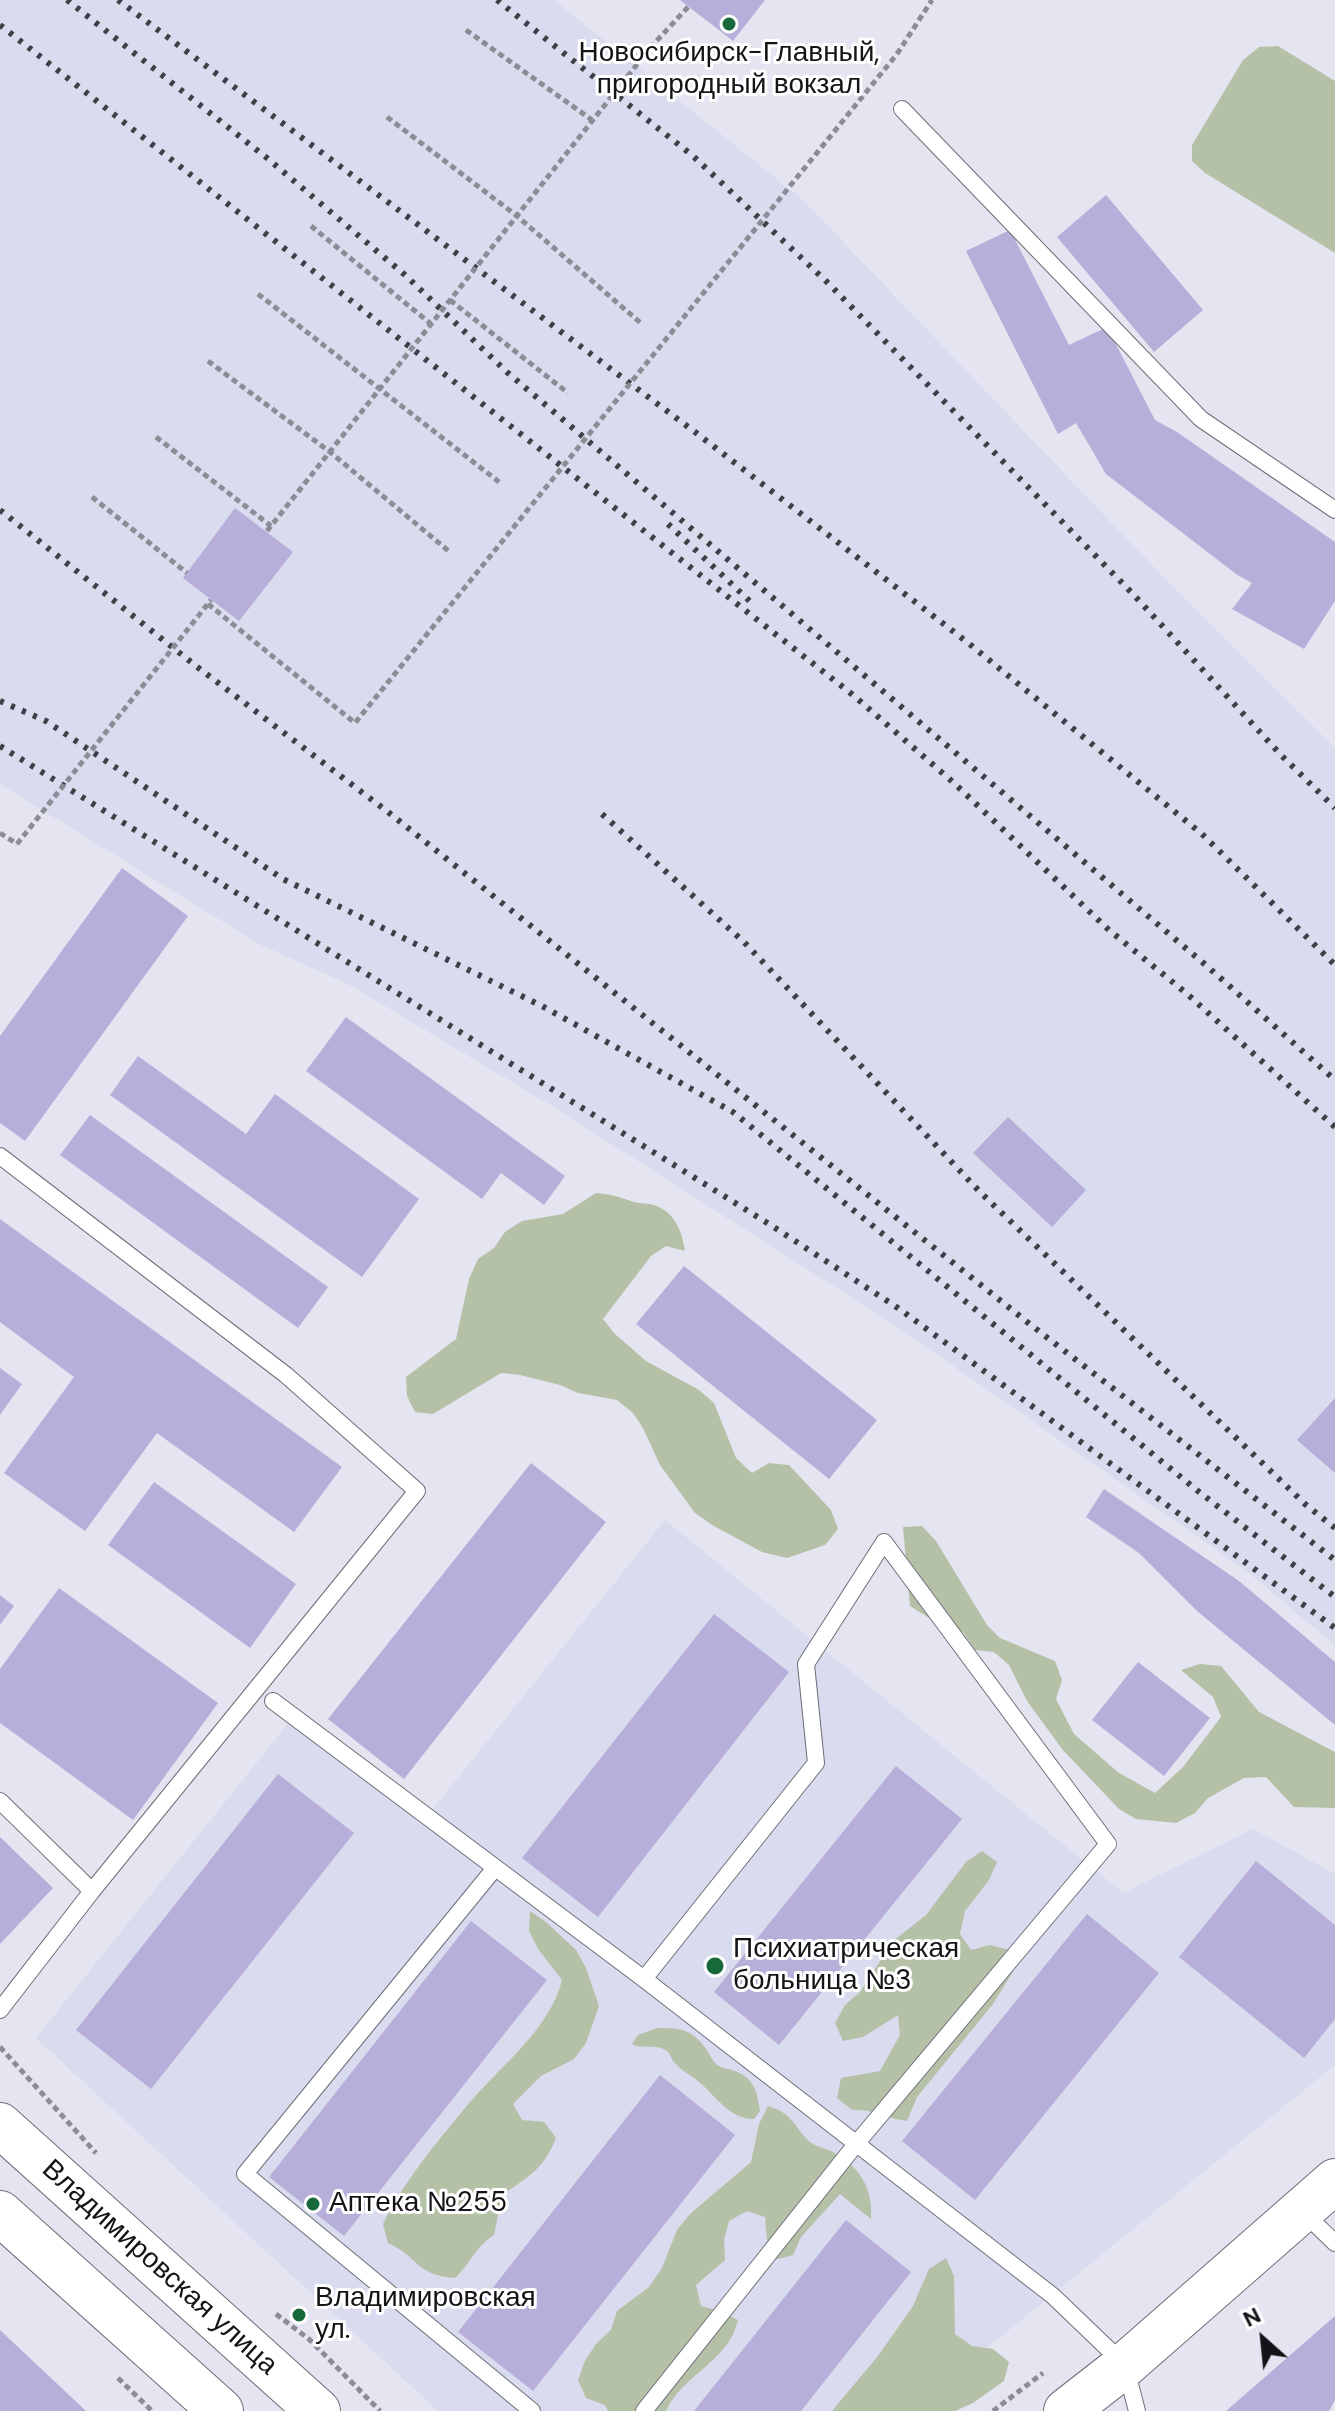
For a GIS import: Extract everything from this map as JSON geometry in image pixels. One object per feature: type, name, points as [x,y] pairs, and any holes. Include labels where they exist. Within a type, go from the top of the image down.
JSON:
[{"type":"main road","name":"Владимировская улица","points":[[0,2125],[318,2411]]},
{"type":"main road","points":[[1066,2411],[1125,2365],[1335,2181]]},
{"type":"main road","points":[[0,2213],[221,2411]]},
{"type":"lane","points":[[902,109],[1201,419],[1335,510]]},
{"type":"lane","points":[[0,1156],[286,1375],[417,1491],[92,1891],[0,2010]]},
{"type":"lane","points":[[644,1979],[816,1763],[806,1664],[884,1542],[1108,1844],[856,2144],[644,2411]]},
{"type":"lane","points":[[273,1701],[644,1979],[1053,2296],[1125,2365],[1137,2411]]},
{"type":"lane","points":[[0,1801],[92,1891]]},
{"type":"lane","points":[[495,1868],[245,2174],[532,2411]]},
{"type":"lane","points":[[1301,2210],[1335,2243]]},
{"type":"path","points":[[0,833],[17,844],[210,602],[355,723],[897,54],[932,0]]},
{"type":"path","points":[[156,437],[269,528],[592,120],[650,48],[688,7]]},
{"type":"path","points":[[466,30],[592,120]]},
{"type":"path","points":[[387,117],[517,216],[643,325]]},
{"type":"path","points":[[311,226],[431,324]]},
{"type":"path","points":[[258,294],[499,482]]},
{"type":"path","points":[[450,300],[568,393]]},
{"type":"path","points":[[208,361],[330,452],[451,553]]},
{"type":"path","points":[[92,497],[187,573]]},
{"type":"shaded area","points":[[0,0],[554,0],[804,201],[1170,584],[1335,748],[1335,1645],[1247,1571],[893,1324],[552,1106],[348,984],[259,944],[0,784]]},
{"type":"shaded area","name":"Психиатрическая больница №3","points":[[665,1520],[1123,1893],[1253,1829],[1335,1874],[1335,2065],[909,2411],[438,2411],[36,2038],[290,1721],[424,1820]]},
{"type":"green space","points":[[1278,46],[1335,81],[1335,253],[1205,173],[1192,161],[1192,145],[1243,60],[1259,47]]},
{"type":"green space","points":[[596,1193],[661,1208],[676,1223],[685,1251],[666,1246],[651,1256],[603,1319],[646,1361],[699,1390],[714,1403],[736,1458],[752,1473],[769,1463],[789,1465],[831,1510],[838,1529],[825,1545],[787,1558],[762,1552],[712,1525],[695,1513],[660,1465],[633,1413],[617,1400],[501,1373],[433,1414],[415,1412],[407,1396],[406,1377],[456,1339],[469,1279],[478,1259],[494,1248],[505,1232],[522,1221],[563,1214]]},
{"type":"green space","points":[[922,1526],[936,1541],[987,1625],[1000,1638],[1055,1661],[1062,1680],[1056,1699],[1074,1734],[1119,1773],[1155,1793],[1183,1767],[1221,1717],[1213,1697],[1181,1670],[1200,1664],[1221,1666],[1259,1712],[1335,1752],[1335,1808],[1294,1807],[1266,1777],[1244,1778],[1208,1798],[1195,1813],[1176,1823],[1136,1819],[1119,1809],[1062,1749],[1027,1701],[1009,1665],[994,1652],[975,1650],[963,1632],[942,1626],[910,1606],[903,1527]]},
{"type":"green space","points":[[982,1851],[997,1862],[989,1880],[965,1911],[960,1934],[971,1950],[990,1945],[1009,1950],[1014,1970],[993,2004],[917,2097],[907,2121],[852,2110],[837,2098],[841,2078],[880,2071],[900,2035],[898,2015],[863,2037],[843,2041],[835,2023],[845,2005],[860,1992],[893,1941],[926,1915],[966,1862]]},
{"type":"green space","points":[[530,1911],[576,1950],[586,1968],[599,2006],[586,2043],[574,2059],[541,2076],[513,2104],[522,2120],[544,2122],[556,2138],[551,2149],[534,2171],[502,2195],[494,2235],[455,2278],[442,2276],[424,2269],[388,2243],[383,2224],[432,2149],[478,2093],[521,2048],[556,1998],[562,1980],[538,1949],[529,1931]]},
{"type":"green space","points":[[657,2028],[679,2029],[690,2034],[701,2042],[717,2065],[747,2078],[754,2087],[759,2104],[760,2111],[754,2119],[730,2111],[676,2065],[664,2049],[632,2044],[638,2035]]},
{"type":"green space","points":[[768,2106],[789,2117],[810,2142],[843,2158],[858,2172],[870,2198],[871,2219],[840,2194],[801,2237],[793,2255],[774,2260],[767,2240],[765,2217],[747,2211],[729,2221],[724,2240],[725,2260],[696,2285],[701,2306],[738,2320],[731,2338],[680,2391],[666,2411],[608,2411],[605,2405],[586,2398],[578,2380],[585,2361],[596,2344],[611,2330],[617,2311],[649,2287],[662,2268],[677,2230],[690,2214],[751,2162],[759,2124]]},
{"type":"green space","points":[[946,2258],[954,2276],[955,2334],[972,2346],[993,2349],[1009,2362],[1004,2381],[973,2403],[955,2411],[832,2411],[878,2356],[913,2306],[929,2269]]},
{"type":"building","name":"Новосибирск-Главный, пригородный вокзал","points":[[680,0],[765,0],[733,41]]},
{"type":"building","points":[[1106,195],[1203,310],[1154,352],[1057,237]]},
{"type":"building","points":[[1010,230],[1069,345],[1107,327],[1155,420],[1177,432],[1335,542],[1335,601],[1304,649],[1232,609],[1252,583],[1106,474],[1076,423],[1058,434],[966,251]]},
{"type":"building","points":[[235,508],[293,552],[239,621],[183,578]]},
{"type":"building","points":[[122,868],[188,916],[25,1141],[0,1123],[0,1036]]},
{"type":"building","points":[[346,1017],[565,1176],[544,1205],[501,1173],[482,1199],[306,1071]]},
{"type":"building","points":[[138,1056],[246,1134],[275,1094],[419,1199],[362,1277],[110,1095]]},
{"type":"building","points":[[90,1115],[328,1287],[298,1328],[60,1155]]},
{"type":"building","points":[[1008,1117],[1086,1190],[1052,1227],[973,1153]]},
{"type":"building","points":[[0,1219],[342,1467],[294,1532],[157,1433],[85,1531],[4,1473],[74,1377],[0,1322]]},
{"type":"building","points":[[684,1266],[877,1420],[829,1479],[636,1324]]},
{"type":"building","points":[[0,1368],[22,1384],[0,1415]]},
{"type":"building","points":[[1335,1398],[1335,1473],[1297,1440]]},
{"type":"building","points":[[531,1463],[606,1522],[404,1779],[328,1719]]},
{"type":"building","points":[[154,1482],[296,1584],[250,1648],[108,1545]]},
{"type":"building","points":[[1104,1489],[1239,1581],[1335,1662],[1335,1725],[1197,1611],[1139,1553],[1086,1517]]},
{"type":"building","points":[[59,1588],[218,1703],[133,1820],[0,1723],[0,1669]]},
{"type":"building","points":[[0,1595],[14,1606],[0,1625]]},
{"type":"building","points":[[714,1614],[789,1672],[598,1917],[522,1858]]},
{"type":"building","points":[[1138,1662],[1210,1718],[1164,1776],[1092,1720]]},
{"type":"building","points":[[896,1766],[962,1819],[779,2045],[714,1992]]},
{"type":"building","points":[[278,1774],[354,1833],[151,2089],[76,2030]]},
{"type":"building","points":[[0,1837],[53,1888],[0,1944]]},
{"type":"building","points":[[1256,1861],[1335,1925],[1335,2019],[1304,2058],[1179,1957]]},
{"type":"building","points":[[1087,1914],[1159,1973],[975,2200],[902,2141]]},
{"type":"building","points":[[471,1921],[547,1980],[344,2236],[269,2177]]},
{"type":"building","points":[[660,2075],[735,2135],[533,2391],[458,2332]]},
{"type":"building","points":[[846,2220],[911,2272],[801,2411],[694,2411]]},
{"type":"building","points":[[1335,2316],[1335,2400],[1329,2411],[1226,2411]]},
{"type":"building","points":[[0,2330],[86,2411],[0,2411]]},
{"type":"railway","points":[[67,0],[267,158],[405,275],[508,373],[1208,967],[1335,1080]]},
{"type":"railway","points":[[118,0],[695,432],[967,642],[1202,834],[1335,965]]},
{"type":"railway","points":[[497,0],[693,156],[827,282],[1133,594],[1281,755],[1335,808]]},
{"type":"railway","points":[[0,25],[853,695],[954,783],[1109,930],[1186,993],[1335,1127]]},
{"type":"railway","points":[[0,510],[196,666],[388,812],[1031,1325],[1335,1560]]},
{"type":"railway","points":[[668,524],[755,606]]},
{"type":"railway","points":[[0,701],[46,721],[283,879],[542,1006],[733,1112],[1198,1491],[1335,1597]]},
{"type":"railway","points":[[0,746],[769,1224],[898,1308],[1335,1628]]},
{"type":"railway","points":[[602,814],[744,942],[980,1192],[1305,1504],[1335,1528]]},
{"type":"place","name":"Новосибирск-Главный, пригородный вокзал","points":[[729,24]]},
{"type":"place","name":"Психиатрическая больница №3","points":[[715,1966]]},
{"type":"place","name":"Аптека №255","points":[[313,2204]]},
{"type":"place","name":"Владимировская ул.","points":[[299,2315]]}]
